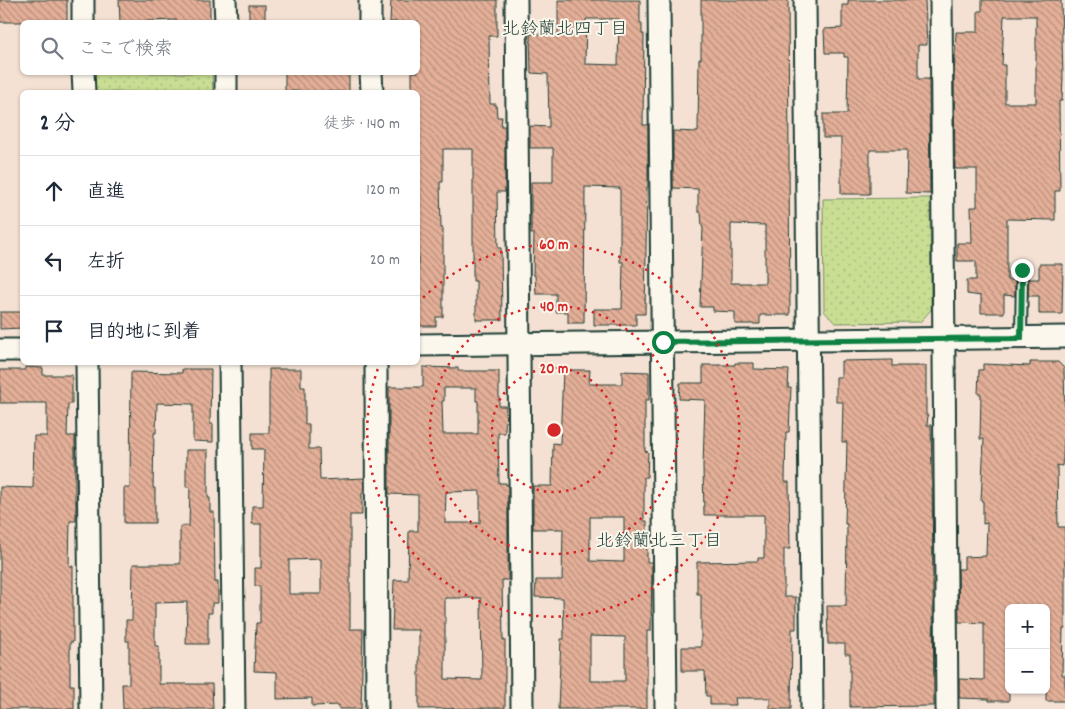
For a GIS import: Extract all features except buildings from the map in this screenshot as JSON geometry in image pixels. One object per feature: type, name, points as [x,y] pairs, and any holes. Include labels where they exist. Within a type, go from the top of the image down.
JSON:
[{"type":"street","points":[[83,0],[83,20]]},
{"type":"street","points":[[225,0],[226,20]]},
{"type":"street","points":[[370,0],[370,20]]},
{"type":"street","points":[[516,0],[522,709]]},
{"type":"street","points":[[659,0],[666,709]]},
{"type":"street","points":[[805,0],[812,709]]},
{"type":"street","points":[[941,0],[947,709]]},
{"type":"street","points":[[84,75],[84,90]]},
{"type":"street","points":[[226,75],[226,90]]},
{"type":"street","points":[[371,75],[372,90]]},
{"type":"street","points":[[420,345],[1065,337]]},
{"type":"street","points":[[0,350],[20,350]]},
{"type":"street","points":[[87,365],[91,709]]},
{"type":"street","points":[[230,365],[234,709]]},
{"type":"street","points":[[376,365],[377,709]]},
{"type":"lane","points":[[1021,338],[1022,270]]},
{"type":"green space","points":[[95,75],[212,75],[213,90],[95,90]]},
{"type":"green space","points":[[930,198],[931,310],[920,322],[835,323],[824,311],[823,199]]},
{"type":"district","name":"北鈴蘭北四丁目","points":[[565,30]]},
{"type":"district","name":"北鈴蘭北三丁目","points":[[659,542]]},
{"type":"route","points":[[663,342],[1021,338],[1022,270]]}]
